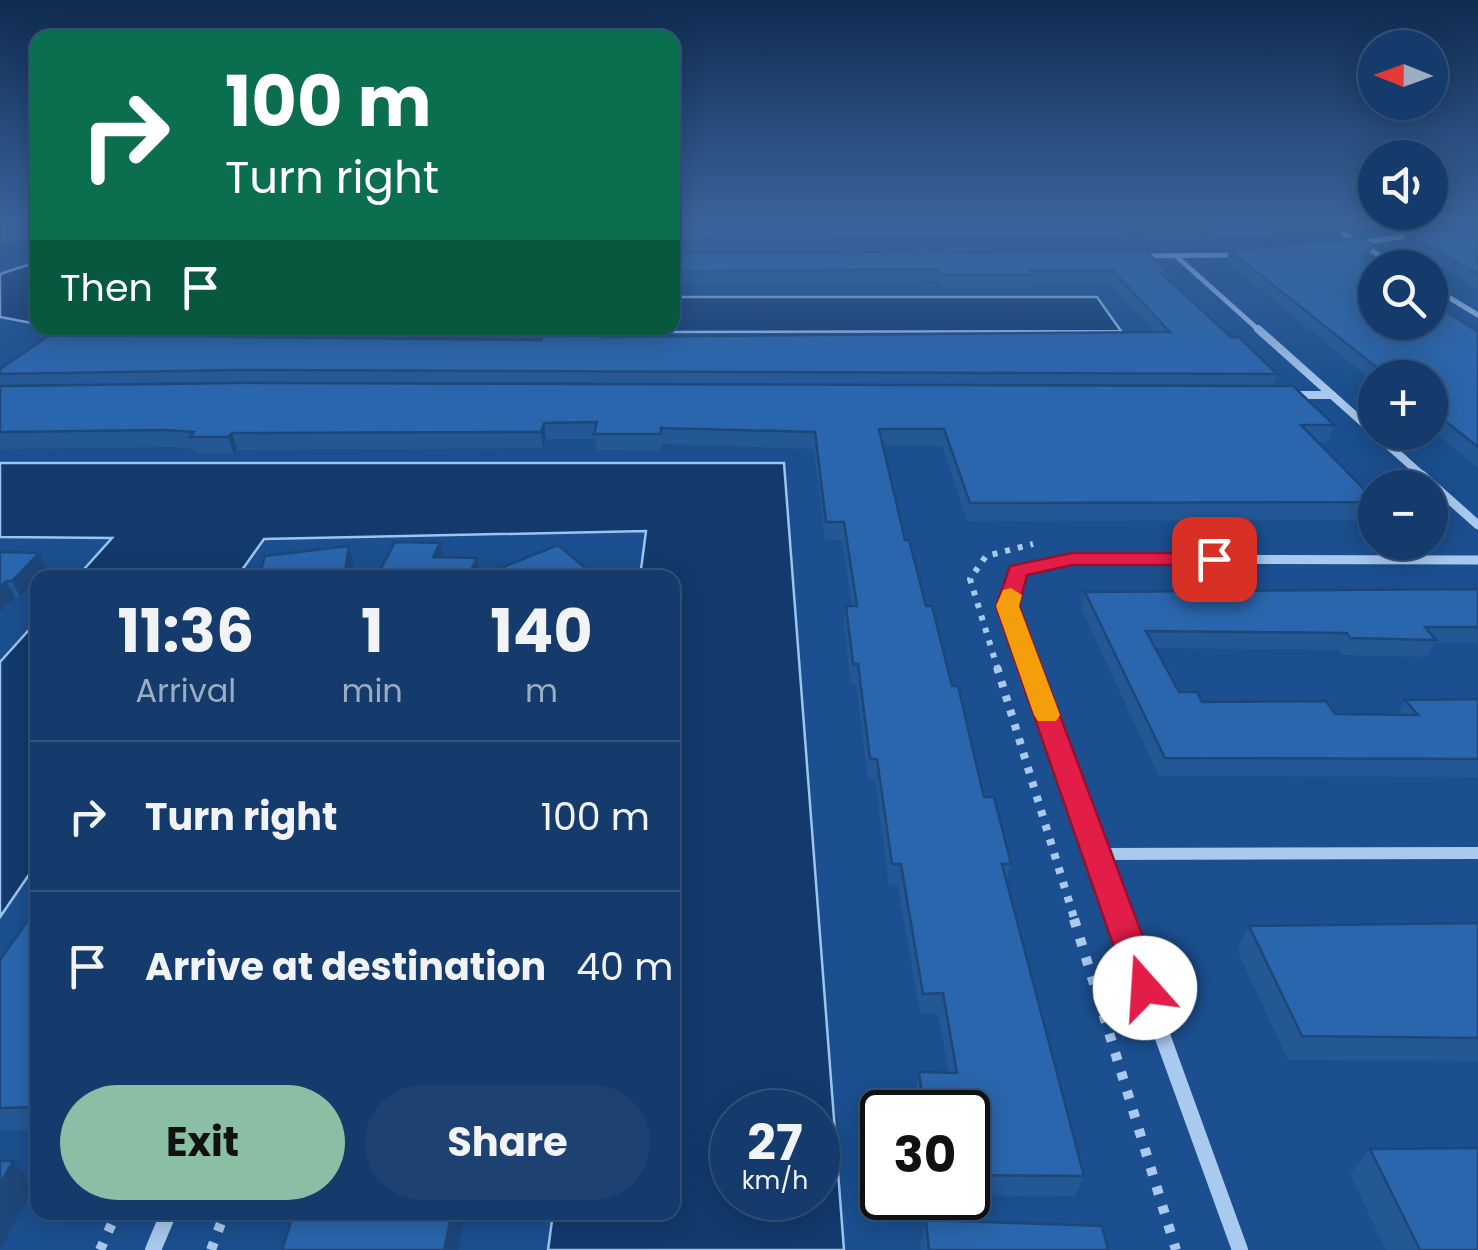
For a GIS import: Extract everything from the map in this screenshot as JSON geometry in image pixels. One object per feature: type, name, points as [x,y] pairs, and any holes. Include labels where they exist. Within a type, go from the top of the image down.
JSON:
[{"type":"street","points":[[1200,277],[1478,525]]},
{"type":"street","points":[[1448,297],[1478,315]]},
{"type":"street","points":[[1275,394],[1332,395]]},
{"type":"street","points":[[1240,1250],[1008,606],[1018,570],[1072,559],[1478,560]]},
{"type":"street","points":[[1097,854],[1478,853]]},
{"type":"street","points":[[153,1250],[166,1220]]},
{"type":"path","points":[[1044,543],[1024,544],[986,556],[970,579],[1176,1250]]},
{"type":"path","points":[[100,1250],[113,1220]]},
{"type":"path","points":[[211,1250],[222,1220]]},
{"type":"water","points":[[0,277],[30,277],[30,323],[0,317]]},
{"type":"water","points":[[680,297],[1097,297],[1121,331],[680,332]]},
{"type":"water","points":[[0,463],[784,463],[832,1090],[710,1090],[710,1220],[840,1220],[840,1198],[844,1250],[548,1250],[552,1220],[680,1220],[680,570],[641,570],[646,531],[264,539],[242,570],[83,570],[112,538],[0,537]]},
{"type":"water","points":[[30,629],[30,873],[0,917],[0,662]]},
{"type":"building","points":[[1119,277],[1166,277],[1231,337],[1239,337],[1277,374],[238,370],[0,374],[0,369],[50,335],[541,340],[542,336],[565,335],[1170,332]]},
{"type":"building","points":[[1263,277],[1358,277],[1358,340],[1448,340],[1448,313],[1478,332],[1478,447],[1448,423],[1448,360],[1367,360]]},
{"type":"building","points":[[0,386],[1293,386],[1334,425],[1301,425],[1358,483],[1358,502],[970,503],[944,429],[879,429],[905,540],[909,540],[926,606],[932,606],[952,686],[958,686],[984,797],[994,797],[1011,864],[1002,864],[1084,1176],[990,1175],[990,1090],[921,1090],[919,1072],[957,1073],[943,993],[923,994],[901,864],[892,864],[877,759],[870,759],[858,664],[853,664],[846,606],[857,606],[844,522],[826,522],[815,432],[661,428],[661,434],[594,434],[597,422],[544,423],[541,432],[232,433],[228,437],[190,437],[194,432],[0,432]]},
{"type":"building","points":[[395,542],[440,543],[433,557],[477,558],[471,570],[380,570]]},
{"type":"building","points":[[558,545],[588,570],[496,570]]},
{"type":"building","points":[[349,546],[345,570],[261,570],[265,556]]},
{"type":"building","points":[[0,552],[39,553],[12,581],[0,587]]},
{"type":"building","points":[[1478,589],[1478,627],[1425,627],[1436,640],[1350,638],[1347,633],[1146,631],[1179,692],[1197,692],[1202,702],[1326,701],[1335,714],[1418,715],[1405,700],[1478,699],[1478,759],[1165,758],[1085,592]]},
{"type":"building","points":[[30,917],[30,1107],[0,1108],[0,960]]},
{"type":"building","points":[[1478,923],[1478,1038],[1302,1036],[1249,926]]},
{"type":"building","points":[[1478,1148],[1478,1250],[1420,1250],[1370,1149]]},
{"type":"building","points":[[0,1161],[13,1161],[0,1184]]},
{"type":"building","points":[[291,1220],[450,1220],[444,1250],[282,1250]]},
{"type":"building","points":[[926,1220],[1102,1226],[1108,1250],[929,1250]]},
{"type":"slow traffic","points":[[1011,595],[1008,606],[1047,715]]},
{"type":"route","points":[[1145,988],[1008,606],[1018,570],[1072,559],[1214,559]]}]
